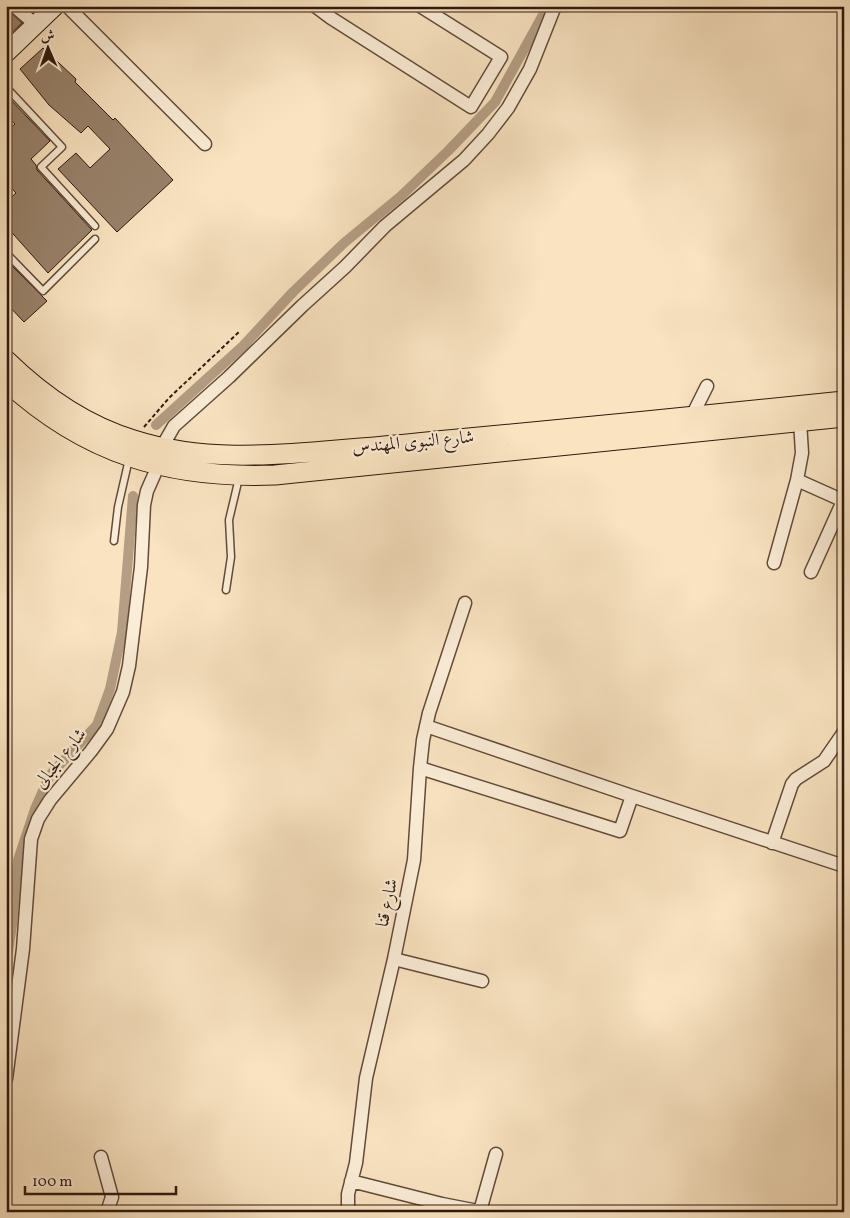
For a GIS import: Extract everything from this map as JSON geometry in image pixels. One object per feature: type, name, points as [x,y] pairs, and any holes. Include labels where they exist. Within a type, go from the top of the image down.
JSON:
[{"type":"main road","points":[[6,53],[56,6]]},
{"type":"main road","name":"شارع النبوى المهندس","points":[[6,360],[66,410],[92,424],[158,466],[201,473],[240,476],[275,475],[385,455],[692,416],[844,401]]},
{"type":"main road","name":"شارع النبوى المهندس","points":[[6,381],[45,413],[88,441],[132,449],[162,447],[181,451],[231,456],[385,455]]},
{"type":"main road","name":"شارع النبوى المهندس","points":[[413,452],[844,417]]},
{"type":"street","points":[[14,6],[36,25]]},
{"type":"street","points":[[68,6],[205,144]]},
{"type":"street","points":[[315,6],[470,107],[501,57],[420,6]]},
{"type":"street","points":[[162,447],[174,426],[207,398],[345,267],[385,226],[464,160],[488,134],[508,108],[530,69],[555,6]]},
{"type":"street","points":[[692,416],[708,386]]},
{"type":"street","points":[[774,563],[797,480],[802,453],[800,421]]},
{"type":"street","name":"شارع الجبالى","points":[[6,1079],[23,949],[31,839],[38,818],[50,800],[107,729],[123,692],[129,666],[140,567],[144,505],[147,492],[158,466]]},
{"type":"street","points":[[797,480],[843,501],[812,572]]},
{"type":"street","name":"شارع قنا","points":[[348,1212],[348,1194],[356,1163],[367,1069],[394,959],[416,847],[420,768],[426,726],[465,603]]},
{"type":"street","points":[[426,726],[844,866]]},
{"type":"street","points":[[772,843],[792,784],[796,779],[824,761],[844,732]]},
{"type":"street","points":[[420,768],[620,831],[632,796]]},
{"type":"street","points":[[394,959],[482,981]]},
{"type":"street","points":[[351,1181],[442,1204],[482,1211],[496,1154]]},
{"type":"street","points":[[101,1157],[112,1197],[107,1212]]},
{"type":"lane","points":[[6,87],[62,147],[41,167],[95,226]]},
{"type":"lane","points":[[6,254],[43,291],[95,240]]},
{"type":"lane","points":[[114,541],[118,508],[132,449]]},
{"type":"lane","points":[[226,590],[231,557],[229,520],[240,476]]},
{"type":"path","points":[[132,449],[149,420],[169,398],[239,332]]},
{"type":"building","points":[[6,8],[22,23],[6,38]]},
{"type":"building","points":[[43,48],[76,79],[75,82],[113,120],[115,118],[173,180],[117,232],[58,169],[76,153],[90,168],[110,149],[88,126],[81,133],[49,105],[20,69]]},
{"type":"building","points":[[6,95],[50,141],[31,159],[36,165],[37,170],[92,230],[48,273],[6,226],[6,202],[16,193],[6,182],[6,131],[15,124],[6,115]]},
{"type":"building","points":[[6,260],[47,301],[24,322],[6,303]]},
{"type":"waterway","points":[[156,425],[243,346],[293,292],[344,243],[401,196],[495,102],[543,15],[546,6]]},
{"type":"waterway","points":[[6,964],[18,860],[35,809],[50,775],[97,725],[110,689],[122,632],[133,496]]}]
